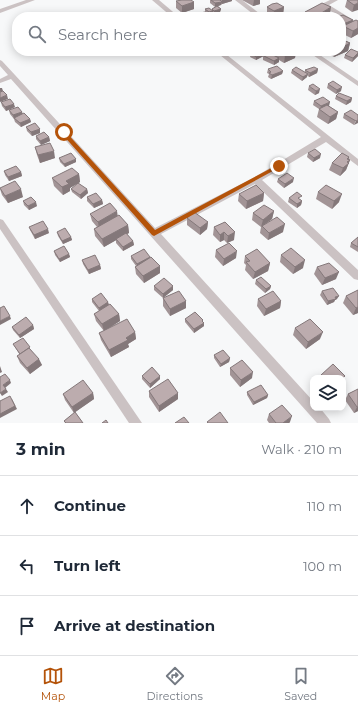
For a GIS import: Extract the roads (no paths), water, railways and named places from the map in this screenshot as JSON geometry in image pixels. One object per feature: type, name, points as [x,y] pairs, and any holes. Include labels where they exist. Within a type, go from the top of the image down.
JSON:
[{"type":"street","points":[[0,11],[32,0]]},
{"type":"street","points":[[155,0],[170,12]]},
{"type":"street","points":[[238,0],[254,12]]},
{"type":"street","points":[[309,12],[335,0]]},
{"type":"street","points":[[325,5],[336,12]]},
{"type":"street","points":[[346,18],[358,26]]},
{"type":"street","points":[[226,56],[358,163]]},
{"type":"street","points":[[317,56],[358,84]]},
{"type":"street","points":[[0,62],[325,423]]},
{"type":"street","points":[[0,81],[13,76]]},
{"type":"street","points":[[154,233],[256,180],[326,138]]},
{"type":"street","points":[[256,180],[358,276]]},
{"type":"street","points":[[0,222],[136,423]]}]
